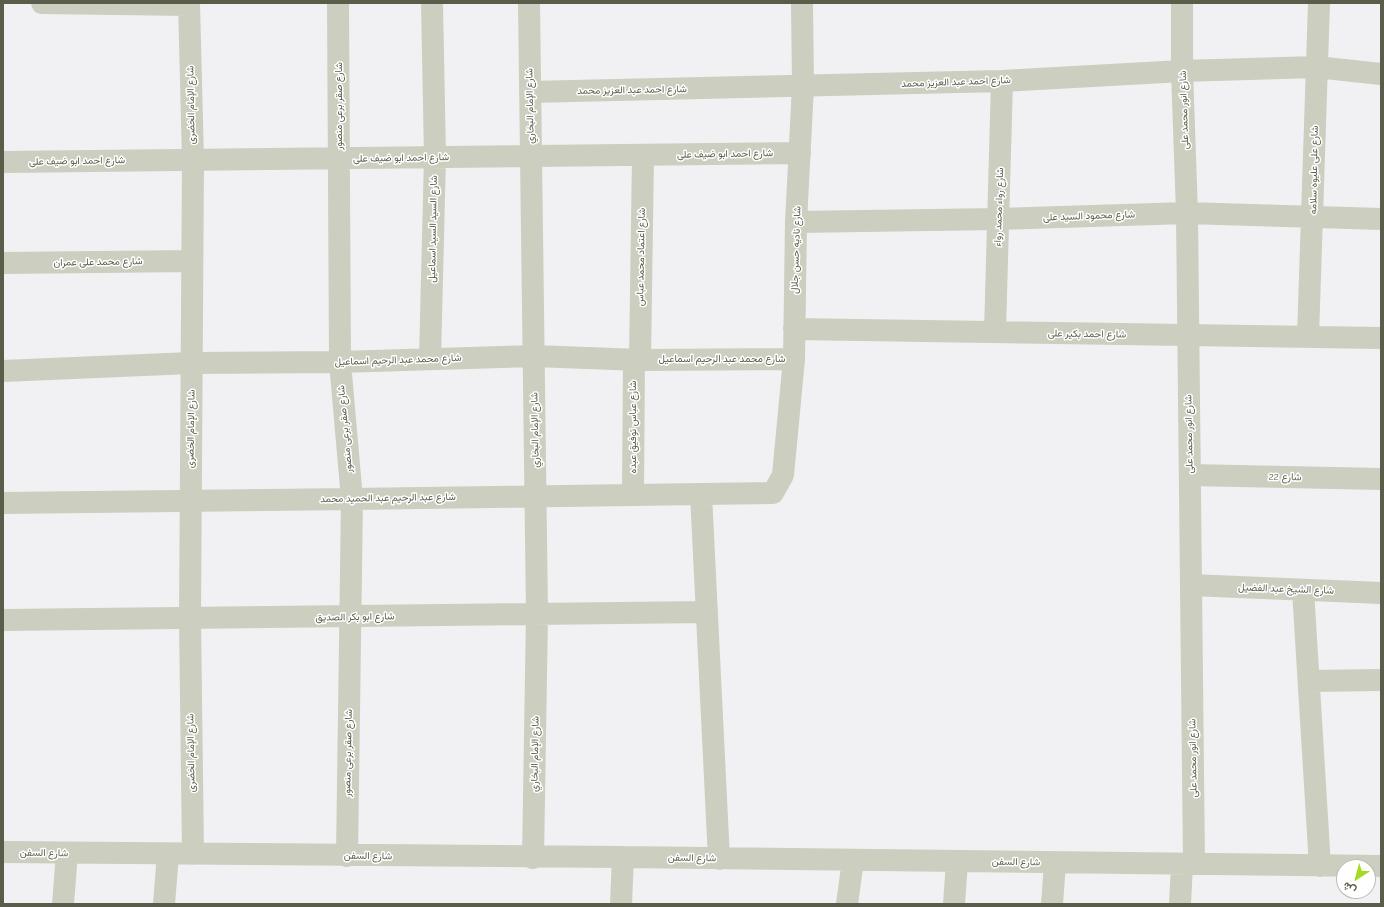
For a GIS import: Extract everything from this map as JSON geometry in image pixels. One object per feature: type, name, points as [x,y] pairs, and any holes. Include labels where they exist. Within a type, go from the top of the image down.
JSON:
[{"type":"street","points":[[42,3],[189,4]]},
{"type":"street","name":"شارع صقر برعى منصور","points":[[338,3],[340,362],[352,499],[347,856]]},
{"type":"street","name":"شارع السيد السيد اسماعيل","points":[[430,359],[435,157],[432,3]]},
{"type":"street","name":"شارع الإمام البخاري","points":[[529,3],[537,614],[533,858]]},
{"type":"street","name":"شارع ناديه حسن جلال","points":[[773,493],[783,476],[794,359],[796,222],[803,86],[802,3]]},
{"type":"street","name":"شارع انور محمد على","points":[[1180,904],[1188,864],[1191,585],[1187,213],[1182,71],[1182,3]]},
{"type":"street","name":"شارع على عليوه سلامه","points":[[1308,337],[1319,3]]},
{"type":"street","name":"شارع الإمام الخضرى","points":[[189,4],[192,160],[190,618],[193,854]]},
{"type":"street","name":"شارع احمد عبد العزيز محمد","points":[[530,92],[1002,81],[1182,71],[1316,67],[1381,74]]},
{"type":"street","name":"شارع رواء محمد رواء","points":[[995,332],[1002,81]]},
{"type":"street","name":"شارع احمد ابو ضيف على","points":[[3,162],[800,153]]},
{"type":"street","name":"شارع اعتماد محمد عباس","points":[[637,359],[643,155]]},
{"type":"street","name":"شارع محمود السيد على","points":[[796,222],[998,219],[1187,213],[1381,218]]},
{"type":"street","name":"شارع محمد على عمران","points":[[3,263],[192,261]]},
{"type":"street","name":"شارع احمد بكير على","points":[[794,329],[1381,338]]},
{"type":"street","name":"شارع محمد عبد الرحيم اسماعيل","points":[[3,371],[191,364],[340,362],[534,356],[637,359],[794,359]]},
{"type":"street","name":"شارع عباس توفيق عبده","points":[[633,495],[637,359]]},
{"type":"street","name":"شارع 22","points":[[1190,475],[1381,479]]},
{"type":"street","name":"شارع عبد الرحيم عبد الحميد محمد","points":[[3,502],[773,493]]},
{"type":"street","points":[[701,494],[719,858]]},
{"type":"street","name":"شارع الشيخ عبد الفضيل","points":[[1191,585],[1381,593]]},
{"type":"street","points":[[1303,590],[1320,866]]},
{"type":"street","name":"شارع ابو بكر الصديق","points":[[3,620],[707,612]]},
{"type":"street","points":[[1309,681],[1381,680]]},
{"type":"street","name":"شارع السفن","points":[[3,852],[533,858],[623,857],[1381,866]]},
{"type":"street","points":[[63,904],[67,853]]},
{"type":"street","points":[[164,904],[168,854]]},
{"type":"street","points":[[621,904],[623,857]]},
{"type":"street","points":[[847,904],[853,860]]},
{"type":"street","points":[[954,904],[957,862]]},
{"type":"street","points":[[1052,904],[1055,863]]}]
